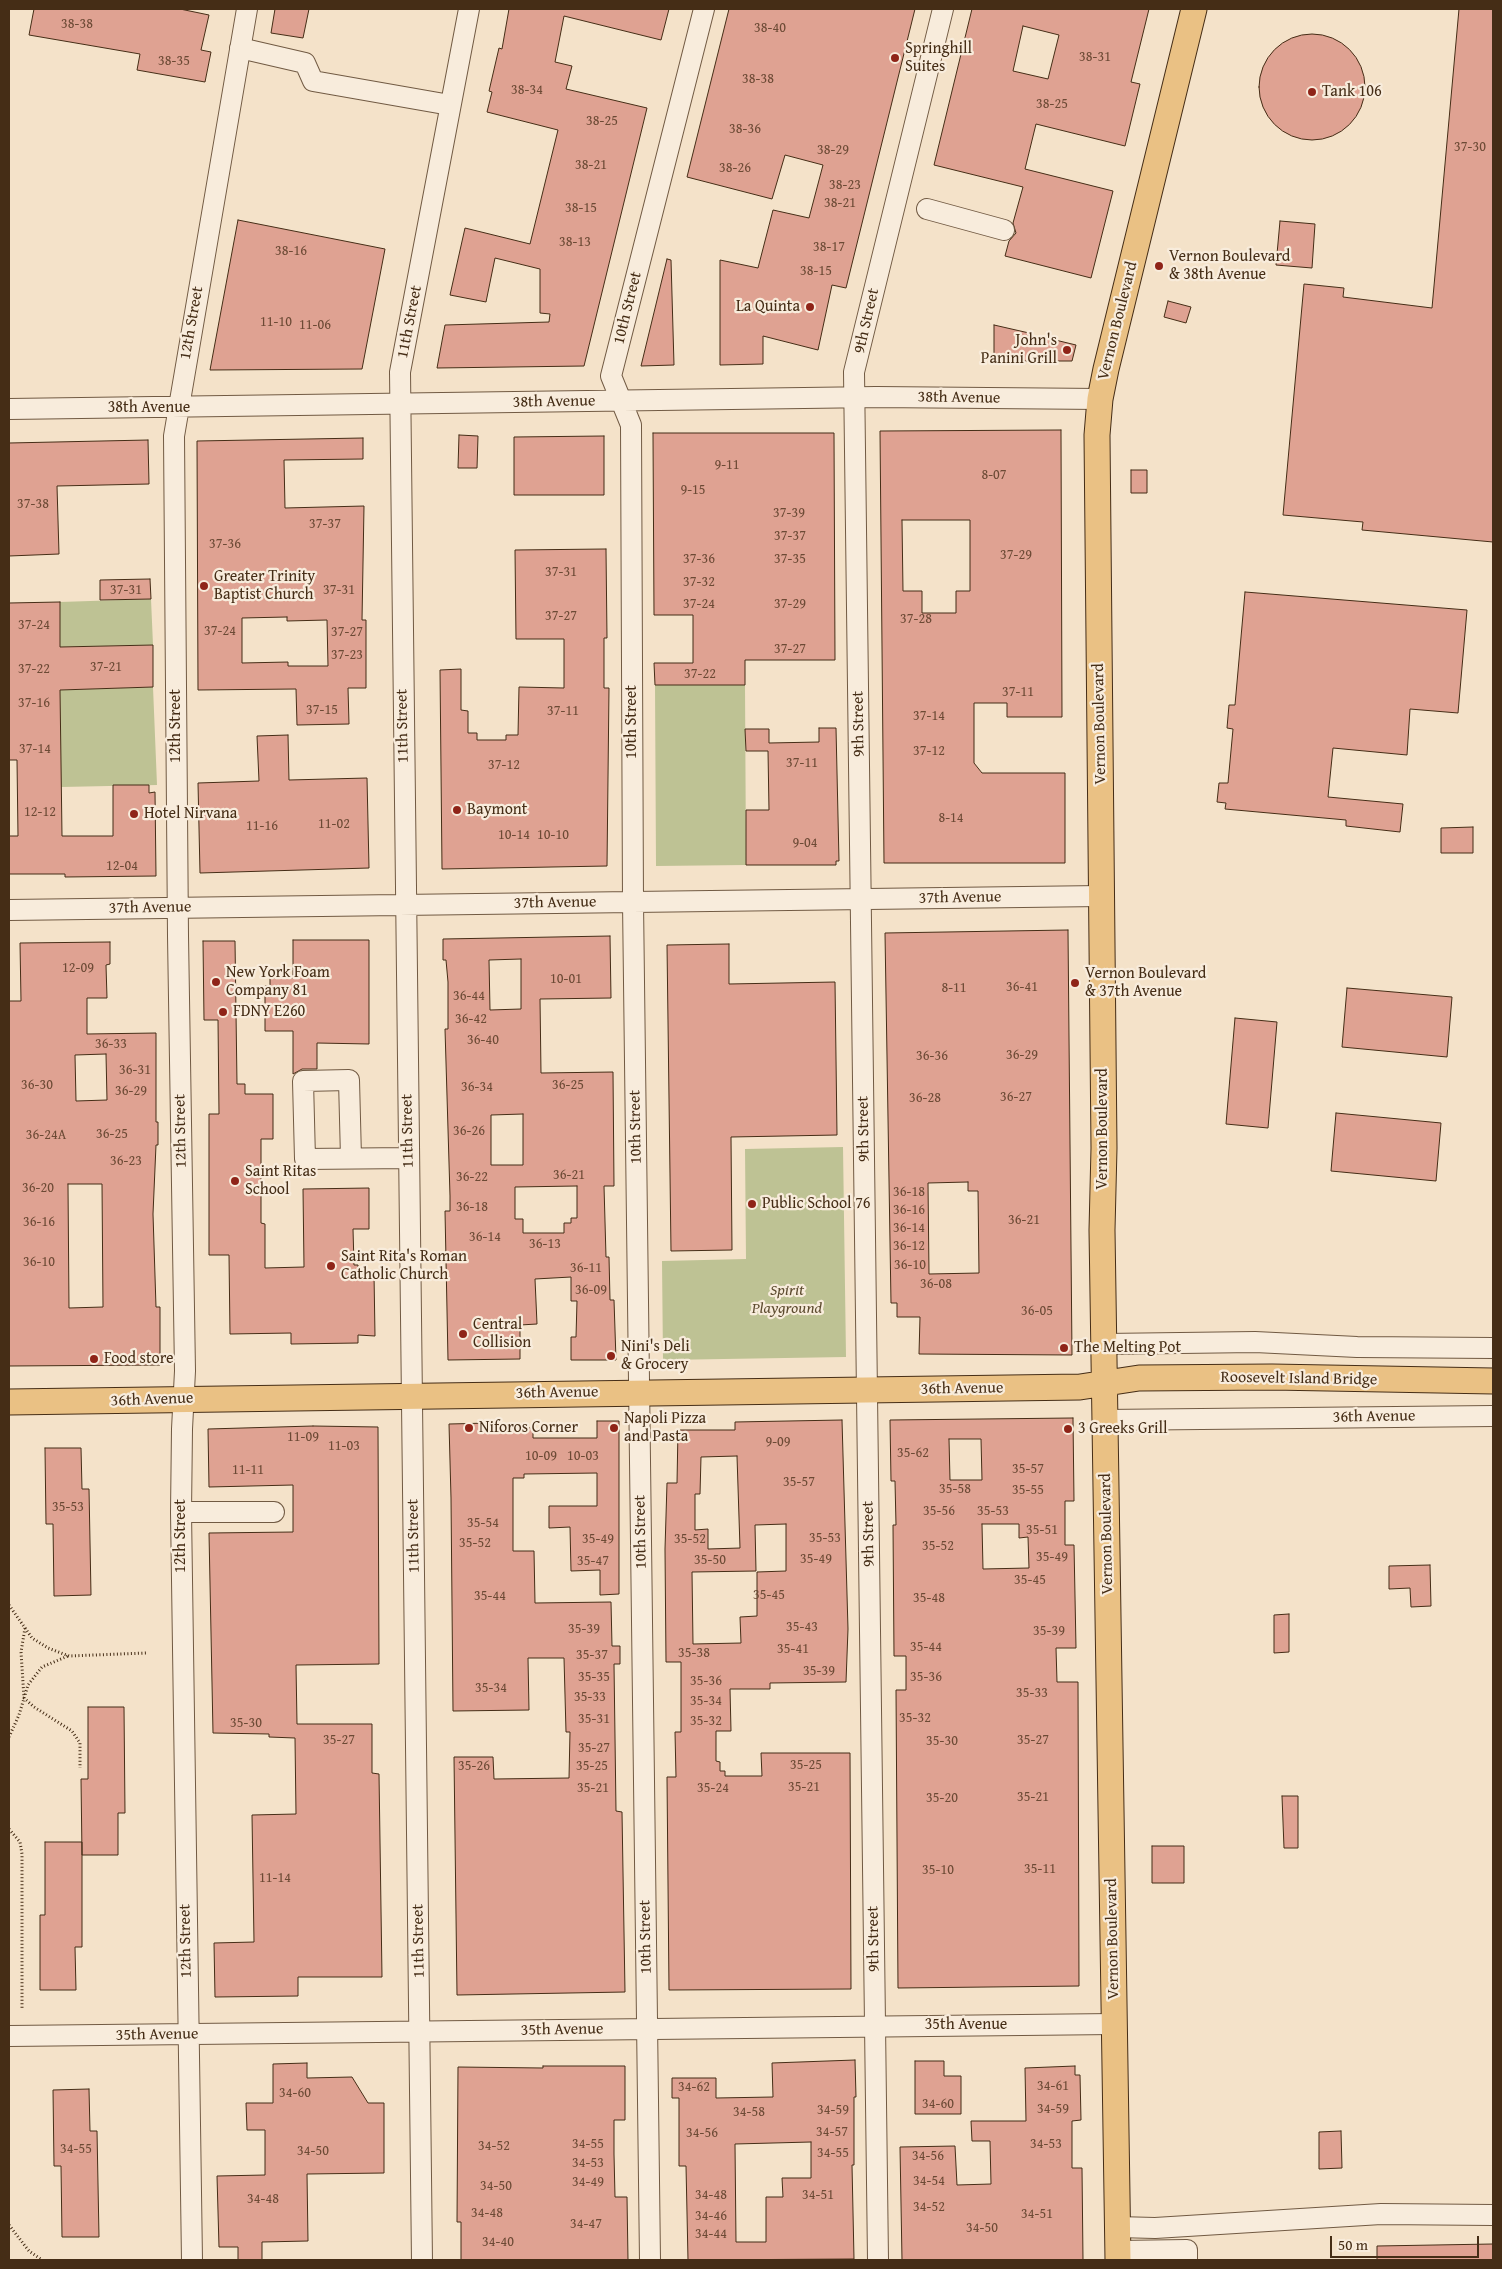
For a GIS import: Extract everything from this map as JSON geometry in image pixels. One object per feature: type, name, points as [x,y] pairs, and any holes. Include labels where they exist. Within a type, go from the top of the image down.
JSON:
[{"type":"main road","name":"Vernon Boulevard","points":[[1118,2246],[1104,1420],[1106,1383],[1102,1230],[1104,1148],[1096,499],[1097,435],[1100,398],[1194,9]]},
{"type":"main road","name":"Roosevelt Island Bridge","points":[[1106,1383],[1139,1378],[1263,1377],[1493,1381]]},
{"type":"main road","name":"36th Avenue","points":[[9,1402],[1080,1387],[1106,1383]]},
{"type":"street","name":"12th Street","points":[[192,2260],[181,1512],[185,1371],[174,446],[177,407],[247,9]]},
{"type":"street","name":"11th Street","points":[[422,2260],[400,372],[468,9]]},
{"type":"street","name":"10th Street","points":[[650,2260],[633,902],[631,426],[611,376],[704,9]]},
{"type":"street","name":"9th Street","points":[[878,2260],[856,398],[854,372],[943,9]]},
{"type":"street","points":[[240,48],[305,63],[313,81],[450,105]]},
{"type":"street","points":[[896,200],[1004,230]]},
{"type":"street","name":"38th Avenue","points":[[9,409],[856,398],[1100,398]]},
{"type":"street","name":"37th Avenue","points":[[9,910],[1100,896]]},
{"type":"street","points":[[351,1158],[409,1158]]},
{"type":"street","points":[[1105,1344],[1255,1342],[1357,1348],[1493,1348]]},
{"type":"street","name":"36th Avenue","points":[[1104,1420],[1493,1416]]},
{"type":"street","points":[[181,1512],[274,1512]]},
{"type":"street","name":"35th Avenue","points":[[9,2036],[1114,2024]]},
{"type":"street","points":[[1118,2246],[1155,2228],[1380,2214],[1493,2215]]},
{"type":"street","points":[[1118,2246],[1186,2250],[1187,2260]]},
{"type":"path","points":[[9,1604],[32,1638],[48,1648],[69,1656]]},
{"type":"path","points":[[25,1628],[21,1652],[24,1698],[34,1707],[72,1730],[80,1744],[80,1768]]},
{"type":"path","points":[[9,1737],[28,1685],[42,1667],[69,1656],[146,1653]]},
{"type":"path","points":[[9,1829],[20,1842],[22,1854],[22,2009]]},
{"type":"path","points":[[9,2225],[29,2251],[42,2260]]},
{"type":"green space","points":[[151,599],[153,645],[60,647],[60,602]]},
{"type":"green space","points":[[655,685],[745,685],[746,865],[656,866]]},
{"type":"green space","points":[[153,687],[157,785],[61,787],[60,690]]},
{"type":"green space","name":"Spirit Playground","points":[[843,1147],[846,1357],[663,1360],[662,1261],[746,1259],[745,1149]]},
{"type":"building","points":[[34,9],[180,9],[209,15],[201,50],[211,52],[205,82],[137,70],[140,54],[29,35]]},
{"type":"building","points":[[275,9],[309,9],[303,38],[271,33]]},
{"type":"building","points":[[509,9],[669,9],[661,40],[564,16],[555,62],[572,66],[566,89],[647,108],[584,366],[437,368],[445,325],[549,322],[550,314],[540,313],[540,269],[495,258],[486,302],[450,295],[465,228],[530,244],[558,130],[487,112],[492,92],[489,91],[499,48],[502,49]]},
{"type":"building","points":[[729,9],[915,9],[846,288],[832,285],[818,350],[763,336],[763,364],[720,365],[720,260],[758,268],[773,210],[809,218],[823,165],[785,155],[772,199],[687,177]]},
{"type":"building","points":[[972,9],[1149,9],[1131,82],[1140,84],[1125,146],[1036,124],[1025,169],[1113,191],[1091,278],[1005,256],[1009,241],[1016,233],[1013,223],[1023,187],[934,165]],"holes":[[[1023,26],[1059,35],[1048,79],[1013,71]]]},
{"type":"building","points":[[1459,9],[1493,9],[1493,542],[1362,530],[1363,522],[1283,515],[1304,284],[1344,288],[1343,297],[1432,308]]},
{"type":"building","name":"Tank 106","points":[[1312,34],[1332,38],[1350,49],[1361,67],[1365,87],[1361,107],[1350,125],[1332,136],[1312,140],[1292,136],[1274,125],[1263,107],[1259,87],[1263,67],[1274,49],[1292,38]]},
{"type":"building","points":[[238,220],[385,249],[362,369],[210,370]]},
{"type":"building","points":[[1280,221],[1315,224],[1312,268],[1276,265]]},
{"type":"building","points":[[667,259],[671,260],[674,365],[641,366]]},
{"type":"building","points":[[1168,301],[1191,307],[1186,323],[1164,317]]},
{"type":"building","points":[[994,325],[1029,333],[1029,338],[1047,338],[1076,345],[1072,361],[994,361]]},
{"type":"building","points":[[1061,430],[1062,717],[1007,717],[1007,703],[974,703],[974,763],[982,773],[1065,773],[1065,863],[884,863],[880,431]],"holes":[[[902,520],[970,520],[970,591],[956,591],[956,613],[922,613],[922,591],[903,591]]]},
{"type":"building","points":[[653,433],[834,433],[835,660],[745,660],[745,685],[655,685],[654,663],[693,663],[693,615],[654,615]]},
{"type":"building","points":[[459,435],[478,436],[477,468],[458,468]]},
{"type":"building","points":[[604,436],[604,495],[514,495],[514,437]]},
{"type":"building","points":[[363,438],[363,459],[284,460],[285,508],[364,506],[362,620],[366,620],[366,688],[348,688],[349,724],[297,725],[296,689],[198,690],[197,441]],"holes":[[[287,617],[287,621],[327,620],[328,666],[288,666],[288,662],[242,663],[242,618]]]},
{"type":"building","points":[[148,440],[149,484],[57,486],[59,554],[9,556],[9,443]]},
{"type":"building","points":[[1131,470],[1147,470],[1147,493],[1131,493]]},
{"type":"building","points":[[606,549],[607,638],[604,638],[604,688],[609,688],[607,866],[442,869],[440,670],[461,669],[461,710],[468,711],[468,733],[477,733],[477,740],[506,740],[506,735],[518,735],[519,687],[564,688],[564,639],[516,639],[515,550]]},
{"type":"building","points":[[150,579],[151,599],[100,600],[100,580]]},
{"type":"building","points":[[1245,592],[1467,610],[1458,713],[1410,709],[1407,755],[1333,748],[1328,797],[1403,804],[1400,832],[1346,826],[1346,820],[1225,809],[1226,803],[1217,802],[1219,783],[1228,783],[1233,729],[1227,728],[1229,705],[1235,705]]},
{"type":"building","points":[[60,602],[60,647],[153,645],[153,687],[60,690],[62,836],[113,836],[113,785],[149,785],[149,793],[155,792],[156,876],[65,877],[65,874],[9,874],[9,836],[18,836],[17,760],[9,760],[9,603]]},
{"type":"building","points":[[819,728],[836,728],[839,861],[836,861],[836,865],[746,865],[746,810],[769,810],[768,751],[746,751],[745,729],[769,729],[769,743],[819,742]]},
{"type":"building","points":[[288,735],[289,780],[367,778],[369,868],[200,873],[198,783],[259,781],[257,736]]},
{"type":"building","points":[[1473,827],[1473,853],[1441,853],[1441,828]]},
{"type":"building","points":[[1068,930],[1072,1355],[919,1354],[920,1317],[897,1317],[897,1303],[891,1303],[885,933]],"holes":[[[968,1182],[968,1191],[978,1191],[979,1273],[929,1274],[928,1183]]]},
{"type":"building","points":[[610,936],[611,998],[540,999],[541,1073],[613,1072],[614,1186],[604,1186],[606,1257],[609,1257],[610,1300],[614,1300],[616,1360],[571,1360],[571,1337],[576,1337],[577,1301],[571,1301],[571,1277],[535,1279],[537,1324],[520,1325],[520,1359],[448,1360],[445,1211],[450,1211],[450,1196],[445,1029],[448,1029],[448,982],[446,960],[443,960],[443,939]],"holes":[[[521,959],[521,1009],[490,1010],[489,960]],[[523,1114],[523,1165],[491,1165],[491,1115]],[[577,1186],[577,1218],[571,1218],[571,1223],[564,1223],[564,1233],[523,1233],[523,1219],[515,1219],[515,1187]]]},
{"type":"building","points":[[293,940],[369,940],[369,1044],[317,1043],[317,1069],[302,1069],[293,1074],[293,1031],[265,1031],[265,986],[270,986],[270,978],[293,978]]},
{"type":"building","points":[[203,941],[235,941],[237,1084],[245,1084],[245,1094],[273,1094],[273,1139],[261,1139],[261,1223],[265,1224],[265,1268],[304,1267],[303,1189],[369,1188],[369,1229],[353,1229],[354,1265],[358,1265],[358,1274],[374,1274],[375,1336],[358,1335],[358,1343],[291,1344],[291,1333],[230,1334],[229,1255],[209,1255],[209,1114],[219,1114],[218,1020],[204,1020]]},
{"type":"building","points":[[110,942],[110,964],[106,965],[107,998],[87,998],[87,1034],[156,1033],[156,1122],[158,1122],[158,1145],[156,1145],[153,1214],[156,1307],[160,1307],[160,1365],[9,1366],[9,1001],[21,1001],[20,943]],"holes":[[[106,1054],[107,1100],[76,1101],[75,1055]],[[68,1184],[102,1184],[103,1307],[69,1308]]]},
{"type":"building","points":[[729,944],[729,984],[835,982],[837,1135],[731,1137],[732,1250],[671,1251],[667,945]]},
{"type":"building","points":[[1347,988],[1452,997],[1447,1057],[1342,1047]]},
{"type":"building","points":[[1235,1018],[1277,1022],[1268,1128],[1226,1124]]},
{"type":"building","points":[[1336,1113],[1441,1123],[1436,1181],[1331,1171]]},
{"type":"building","points":[[1073,1418],[1074,1501],[1065,1501],[1065,1545],[1074,1545],[1076,1648],[1056,1648],[1057,1682],[1078,1682],[1079,1986],[898,1988],[896,1690],[906,1690],[906,1656],[894,1656],[893,1525],[896,1525],[895,1481],[891,1481],[890,1420]],"holes":[[[949,1439],[981,1439],[982,1480],[950,1480]],[[982,1524],[1019,1524],[1019,1538],[1028,1537],[1029,1568],[983,1569]]]},
{"type":"building","points":[[842,1420],[848,1629],[846,1682],[770,1683],[770,1689],[730,1689],[731,1731],[716,1731],[716,1761],[720,1762],[720,1771],[725,1771],[725,1776],[762,1776],[761,1753],[850,1753],[851,1989],[669,1990],[667,1777],[676,1777],[675,1732],[681,1732],[681,1662],[666,1662],[665,1549],[667,1483],[677,1483],[678,1430],[735,1430],[735,1422]],"holes":[[[737,1456],[740,1548],[708,1549],[708,1529],[695,1530],[695,1494],[700,1494],[701,1457]],[[786,1524],[786,1571],[757,1572],[757,1616],[740,1617],[741,1643],[693,1644],[692,1572],[756,1571],[755,1525]]]},
{"type":"building","points":[[597,1421],[619,1421],[619,1594],[600,1595],[600,1570],[571,1571],[570,1527],[549,1528],[549,1506],[597,1506],[597,1473],[524,1474],[524,1478],[513,1478],[513,1551],[534,1551],[535,1603],[611,1602],[612,1646],[620,1646],[620,1664],[614,1664],[616,1811],[622,1812],[625,1992],[457,1995],[454,1757],[493,1757],[494,1779],[569,1778],[570,1732],[566,1732],[564,1658],[528,1658],[529,1710],[453,1711],[449,1424],[490,1423],[491,1427],[533,1428],[533,1438],[597,1438]]},
{"type":"building","points":[[313,1426],[378,1427],[379,1664],[296,1665],[297,1724],[372,1724],[372,1773],[379,1774],[382,1977],[298,1977],[298,1996],[215,1997],[214,1943],[254,1942],[252,1815],[296,1814],[295,1738],[269,1737],[269,1734],[213,1733],[209,1533],[293,1532],[293,1485],[209,1487],[208,1429]]},
{"type":"building","points":[[45,1448],[81,1448],[82,1489],[89,1489],[91,1595],[54,1596],[53,1524],[46,1524]]},
{"type":"building","points":[[1430,1565],[1431,1606],[1411,1607],[1410,1588],[1389,1589],[1389,1566]]},
{"type":"building","points":[[1289,1614],[1289,1652],[1274,1653],[1274,1615]]},
{"type":"building","points":[[88,1707],[124,1707],[125,1813],[118,1813],[118,1855],[82,1855],[81,1779],[88,1779]]},
{"type":"building","points":[[1282,1796],[1298,1796],[1298,1848],[1284,1848]]},
{"type":"building","points":[[45,1842],[82,1842],[82,1947],[75,1947],[76,1990],[40,1990],[40,1915],[45,1915]]},
{"type":"building","points":[[1152,1846],[1184,1846],[1184,1883],[1152,1883]]},
{"type":"building","points":[[855,2060],[856,2097],[854,2097],[854,2165],[852,2165],[854,2259],[688,2260],[686,2166],[679,2166],[679,2098],[672,2098],[672,2078],[716,2078],[716,2098],[773,2097],[772,2063]],"holes":[[[811,2142],[811,2178],[782,2178],[783,2197],[766,2197],[766,2242],[736,2242],[735,2144]]]},
{"type":"building","points":[[915,2061],[944,2061],[944,2076],[961,2076],[961,2114],[915,2114]]},
{"type":"building","points":[[307,2063],[307,2078],[352,2077],[368,2103],[384,2103],[384,2173],[307,2174],[308,2241],[262,2242],[262,2260],[238,2260],[238,2247],[219,2247],[217,2176],[265,2175],[265,2130],[247,2130],[246,2103],[273,2103],[273,2064]]},
{"type":"building","points":[[543,2066],[625,2066],[625,2120],[614,2120],[614,2154],[615,2197],[627,2197],[628,2260],[461,2260],[461,2222],[457,2222],[458,2067],[543,2068]]},
{"type":"building","points":[[1075,2066],[1075,2075],[1080,2075],[1081,2120],[1072,2121],[1072,2168],[1082,2168],[1083,2260],[902,2260],[900,2147],[955,2146],[957,2185],[991,2184],[990,2141],[972,2141],[971,2121],[1026,2121],[1025,2068]]},
{"type":"building","points":[[89,2089],[90,2131],[97,2131],[99,2237],[62,2237],[61,2166],[54,2166],[53,2090]]},
{"type":"building","points":[[1341,2131],[1342,2168],[1319,2169],[1319,2132]]},
{"type":"building","points":[[1493,2244],[1493,2260],[1377,2260],[1377,2246]]},
{"type":"place","name":"Springhill Suites","points":[[895,58]]},
{"type":"place","name":"Tank 106","points":[[1312,92]]},
{"type":"place","name":"Vernon Boulevard & 38th Avenue","points":[[1159,266]]},
{"type":"place","name":"La Quinta","points":[[810,307]]},
{"type":"place","name":"John's Panini Grill","points":[[1067,350]]},
{"type":"place","name":"Greater Trinity Baptist Church","points":[[204,586]]},
{"type":"place","name":"Baymont","points":[[457,810]]},
{"type":"place","name":"Hotel Nirvana","points":[[134,814]]},
{"type":"place","name":"New York Foam Company 81","points":[[216,982]]},
{"type":"place","name":"Vernon Boulevard & 37th Avenue","points":[[1075,983]]},
{"type":"place","name":"FDNY E260","points":[[223,1012]]},
{"type":"place","name":"Saint Ritas School","points":[[235,1181]]},
{"type":"place","name":"Public School 76","points":[[752,1204]]},
{"type":"place","name":"Saint Rita's Roman Catholic Church","points":[[331,1266]]},
{"type":"place","name":"Central Collision","points":[[463,1334]]},
{"type":"place","name":"The Melting Pot","points":[[1064,1348]]},
{"type":"place","name":"Nini's Deli & Grocery","points":[[611,1356]]},
{"type":"place","name":"Food store","points":[[94,1359]]},
{"type":"place","name":"Niforos Corner","points":[[469,1428]]},
{"type":"place","name":"Napoli Pizza and Pasta","points":[[614,1428]]},
{"type":"place","name":"3 Greeks Grill","points":[[1068,1429]]}]
